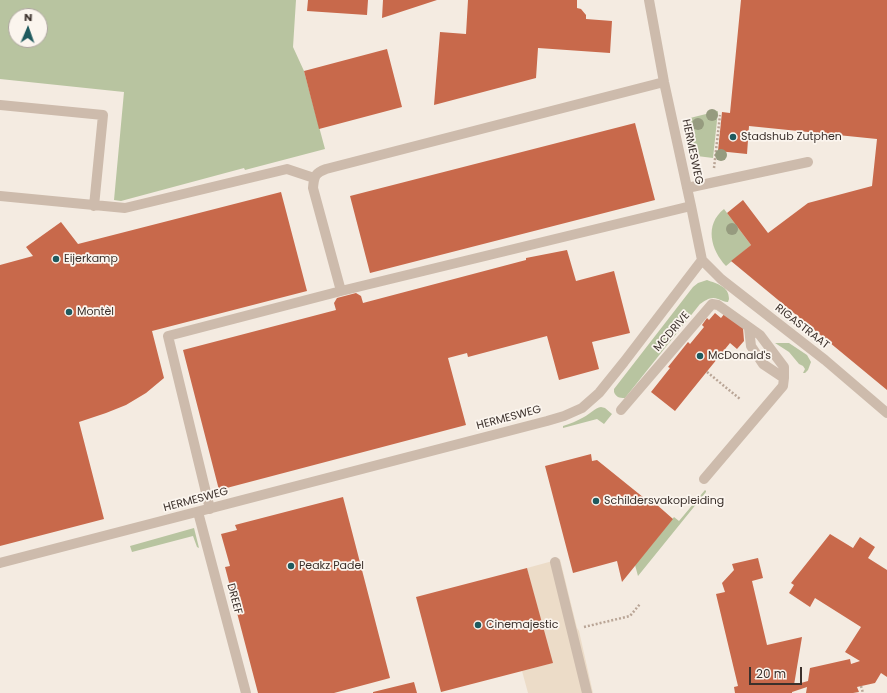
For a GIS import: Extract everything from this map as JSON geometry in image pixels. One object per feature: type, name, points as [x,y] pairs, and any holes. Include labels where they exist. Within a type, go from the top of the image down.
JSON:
[{"type":"street","name":"HERMESWEG","points":[[0,563],[547,421],[564,416],[582,408],[599,393],[702,260],[664,82],[649,0]]},
{"type":"street","points":[[341,291],[313,188],[314,178],[318,172],[326,168],[664,82]]},
{"type":"street","points":[[0,105],[102,115],[94,206]]},
{"type":"street","points":[[687,188],[808,162]]},
{"type":"street","points":[[0,196],[125,208],[287,169],[314,178]]},
{"type":"street","points":[[210,509],[168,336],[341,291],[691,206]]},
{"type":"street","name":"RIGASTRAAT","points":[[702,260],[721,279],[825,360],[887,413]]},
{"type":"street","name":"MCDRIVE","points":[[621,410],[712,304],[718,305],[760,335],[784,367],[784,378]]},
{"type":"street","points":[[704,479],[783,386],[784,378],[763,364],[751,346],[749,328]]},
{"type":"street","name":"DREEF","points":[[198,512],[246,693]]},
{"type":"street","points":[[555,562],[587,693]]},
{"type":"path","points":[[713,183],[720,115]]},
{"type":"path","points":[[707,372],[740,399]]},
{"type":"path","points":[[572,630],[630,616],[640,604]]},
{"type":"path","points":[[861,686],[863,693]]},
{"type":"green space","points":[[0,0],[296,0],[293,47],[304,71],[325,149],[245,170],[244,168],[121,201],[114,200],[124,92],[0,79]]},
{"type":"green space","points":[[718,111],[713,158],[697,156],[693,150],[687,120]]},
{"type":"green space","points":[[724,209],[751,245],[726,266],[717,253],[712,238],[714,222]]},
{"type":"green space","points":[[707,280],[725,288],[729,299],[728,302],[713,298],[700,304],[625,398],[617,396],[614,389],[693,287],[698,283]]},
{"type":"green space","points":[[775,343],[789,343],[807,355],[811,362],[808,370],[803,373],[805,369],[803,366],[799,364],[789,352]]},
{"type":"green space","points":[[601,407],[605,408],[612,414],[604,424],[597,419],[563,428],[563,426],[579,420]]},
{"type":"green space","points":[[705,490],[706,492],[638,576],[635,565],[674,517],[679,521]]},
{"type":"green space","points":[[194,528],[199,548],[197,547],[193,536],[132,552],[130,546]]},
{"type":"shaded area","points":[[560,559],[579,631],[593,693],[528,693],[522,671],[552,663],[527,568]]},
{"type":"building","points":[[308,0],[368,0],[367,15],[307,11]]},
{"type":"building","points":[[383,0],[437,0],[382,18]]},
{"type":"building","points":[[468,0],[577,0],[577,8],[581,9],[586,15],[586,19],[612,21],[610,53],[538,48],[536,78],[434,105],[440,32],[466,34]]},
{"type":"building","points":[[741,0],[887,0],[887,390],[731,261],[751,245],[727,213],[743,200],[768,233],[808,203],[872,186],[877,139],[749,126],[747,154],[718,151],[722,112],[730,113]]},
{"type":"building","points":[[387,49],[402,107],[319,129],[304,71]]},
{"type":"building","points":[[635,123],[655,200],[370,273],[350,196]]},
{"type":"building","points":[[281,192],[307,291],[152,331],[164,378],[146,393],[126,405],[79,422],[104,519],[0,546],[0,265],[33,256],[26,247],[61,222],[78,244]]},
{"type":"building","points":[[567,250],[576,281],[614,271],[630,333],[592,342],[599,369],[559,380],[547,336],[468,357],[467,353],[448,358],[466,425],[219,490],[183,350],[336,310],[334,303],[337,298],[356,293],[361,296],[363,303],[526,260],[526,258]]},
{"type":"building","points":[[715,313],[721,318],[725,313],[743,328],[744,341],[737,349],[730,343],[675,411],[651,392],[670,368],[668,367],[688,342],[690,344],[704,327],[702,325],[707,318],[709,320]]},
{"type":"building","points":[[591,454],[592,461],[597,460],[654,506],[656,504],[673,519],[622,582],[617,561],[573,573],[545,466]]},
{"type":"building","points":[[343,497],[390,678],[334,693],[258,693],[225,567],[230,566],[221,534],[237,530],[235,525]]},
{"type":"building","points":[[830,534],[853,548],[860,537],[875,547],[868,558],[887,570],[887,677],[881,673],[875,683],[857,687],[859,692],[853,693],[806,693],[807,687],[792,693],[735,693],[734,687],[738,686],[716,594],[725,592],[722,583],[734,570],[732,564],[758,558],[763,578],[752,581],[767,645],[802,637],[794,685],[808,681],[810,668],[850,659],[851,664],[860,661],[845,652],[861,627],[815,598],[810,607],[789,593],[794,585],[791,583]]},
{"type":"building","points":[[527,568],[553,663],[441,692],[416,597]]},
{"type":"building","points":[[414,682],[417,693],[373,693],[373,692]]},
{"type":"place","name":"Stadshub Zutphen","points":[[733,137]]},
{"type":"place","name":"Eijerkamp","points":[[56,259]]},
{"type":"place","name":"Montèl","points":[[69,312]]},
{"type":"place","name":"McDonald's","points":[[700,356]]},
{"type":"place","name":"Schildersvakopleiding","points":[[596,501]]},
{"type":"place","name":"Peakz Padel","points":[[291,566]]},
{"type":"place","name":"Cinemajestic","points":[[478,625]]}]
